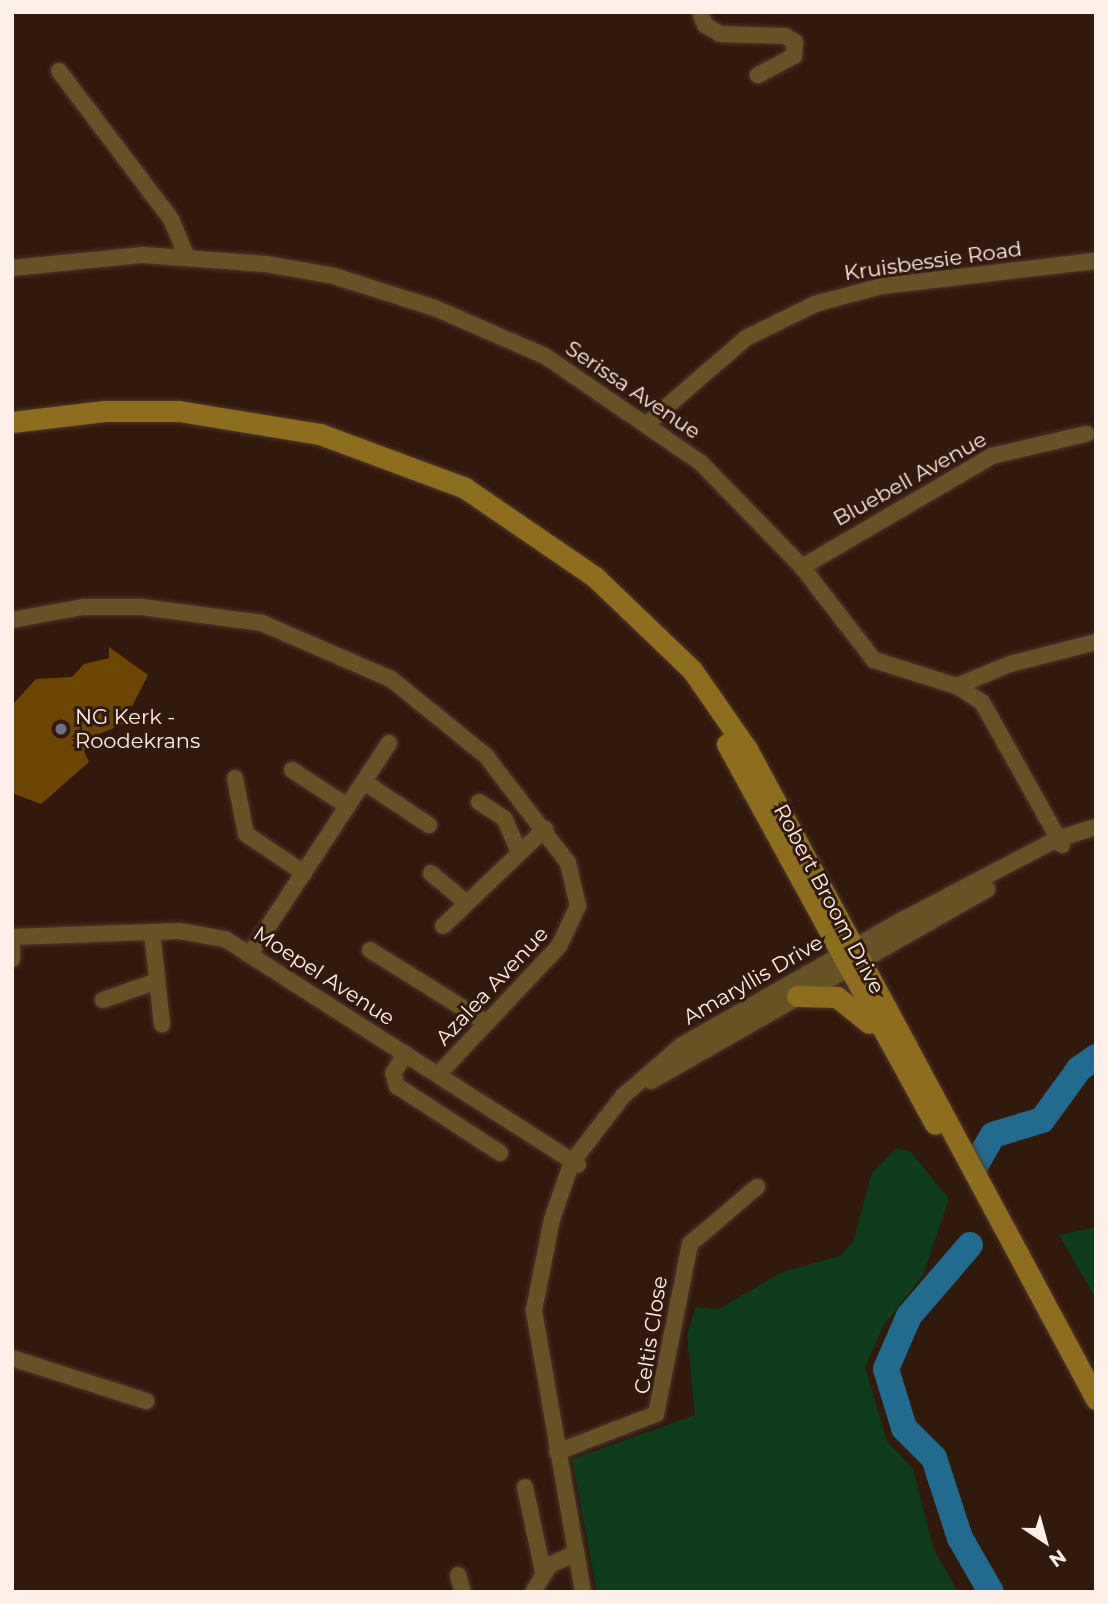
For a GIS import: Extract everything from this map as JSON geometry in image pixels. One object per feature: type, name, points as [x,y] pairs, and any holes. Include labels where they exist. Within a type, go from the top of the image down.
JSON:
[{"type":"street","points":[[700,12],[705,26],[720,34],[785,36],[795,42],[794,55],[758,75]]},
{"type":"street","points":[[59,71],[171,219],[187,257]]},
{"type":"street","name":"Serissa Avenue","points":[[12,268],[187,257],[334,276],[435,308],[545,356],[649,422],[748,507],[802,567],[874,660],[957,686],[982,702],[1059,842]]},
{"type":"street","name":"Kruisbessie Road","points":[[649,422],[746,338],[815,304],[882,286],[1096,261]]},
{"type":"street","name":"Robert Broom Drive","points":[[12,422],[104,411],[211,413],[379,451],[465,488],[546,538],[664,643],[713,718],[852,957],[1096,1399]]},
{"type":"street","name":"Bluebell Avenue","points":[[802,567],[992,456],[1086,434]]},
{"type":"street","name":"Azalea Avenue","points":[[12,620],[83,607],[190,610],[262,623],[320,643],[391,680],[451,723],[545,829],[576,880],[576,918],[559,946],[439,1074]]},
{"type":"street","points":[[957,686],[1037,656],[1096,642]]},
{"type":"street","points":[[252,951],[389,743]]},
{"type":"street","points":[[292,770],[347,806]]},
{"type":"street","points":[[235,778],[246,834],[304,873]]},
{"type":"street","points":[[364,782],[429,825]]},
{"type":"street","points":[[479,802],[504,818],[518,850]]},
{"type":"street","name":"Amaryllis Drive","points":[[583,1592],[534,1310],[572,1168],[623,1096],[668,1055],[1059,842],[1096,827]]},
{"type":"street","points":[[443,926],[464,901],[518,850],[545,829]]},
{"type":"street","points":[[431,873],[464,901]]},
{"type":"street","points":[[152,932],[162,1024]]},
{"type":"street","name":"Moepel Avenue","points":[[12,937],[152,932],[207,934],[252,951],[439,1074],[572,1168]]},
{"type":"street","points":[[12,937],[12,959]]},
{"type":"street","points":[[370,950],[487,1023]]},
{"type":"street","name":"Robert Broom Drive","points":[[852,957],[891,1048],[938,1130],[971,1169]]},
{"type":"street","name":"Amaryllis Drive","points":[[572,1168],[649,1082],[797,996],[852,957]]},
{"type":"street","points":[[103,1000],[157,981]]},
{"type":"street","points":[[797,996],[848,1001],[891,1048]]},
{"type":"street","points":[[406,1054],[393,1073],[397,1086],[500,1153]]},
{"type":"street","name":"Celtis Close","points":[[557,1452],[656,1414],[690,1244],[708,1222],[757,1187]]},
{"type":"street","points":[[12,1358],[146,1401]]},
{"type":"street","points":[[525,1487],[543,1572]]},
{"type":"street","points":[[533,1592],[543,1572],[576,1553]]},
{"type":"street","points":[[458,1575],[464,1592]]},
{"type":"green space","points":[[896,1148],[910,1151],[949,1199],[923,1275],[883,1326],[865,1368],[887,1441],[913,1469],[934,1550],[958,1592],[597,1592],[572,1459],[695,1415],[687,1335],[696,1307],[719,1309],[782,1272],[840,1256],[853,1242],[872,1173]]},
{"type":"green space","points":[[1096,1227],[1096,1299],[1059,1235]]},
{"type":"building","name":"NG Kerk - Roodekrans","points":[[109,647],[148,675],[123,724],[97,735],[84,751],[89,762],[41,804],[12,793],[12,705],[36,679],[72,677],[84,664],[109,658]]},
{"type":"waterway","points":[[975,1166],[993,1135],[1042,1120],[1079,1069],[1096,1057]]},
{"type":"waterway","points":[[970,1245],[909,1316],[886,1369],[904,1428],[934,1458],[960,1538],[991,1592]]},
{"type":"place","name":"NG Kerk - Roodekrans","points":[[61,729]]}]
